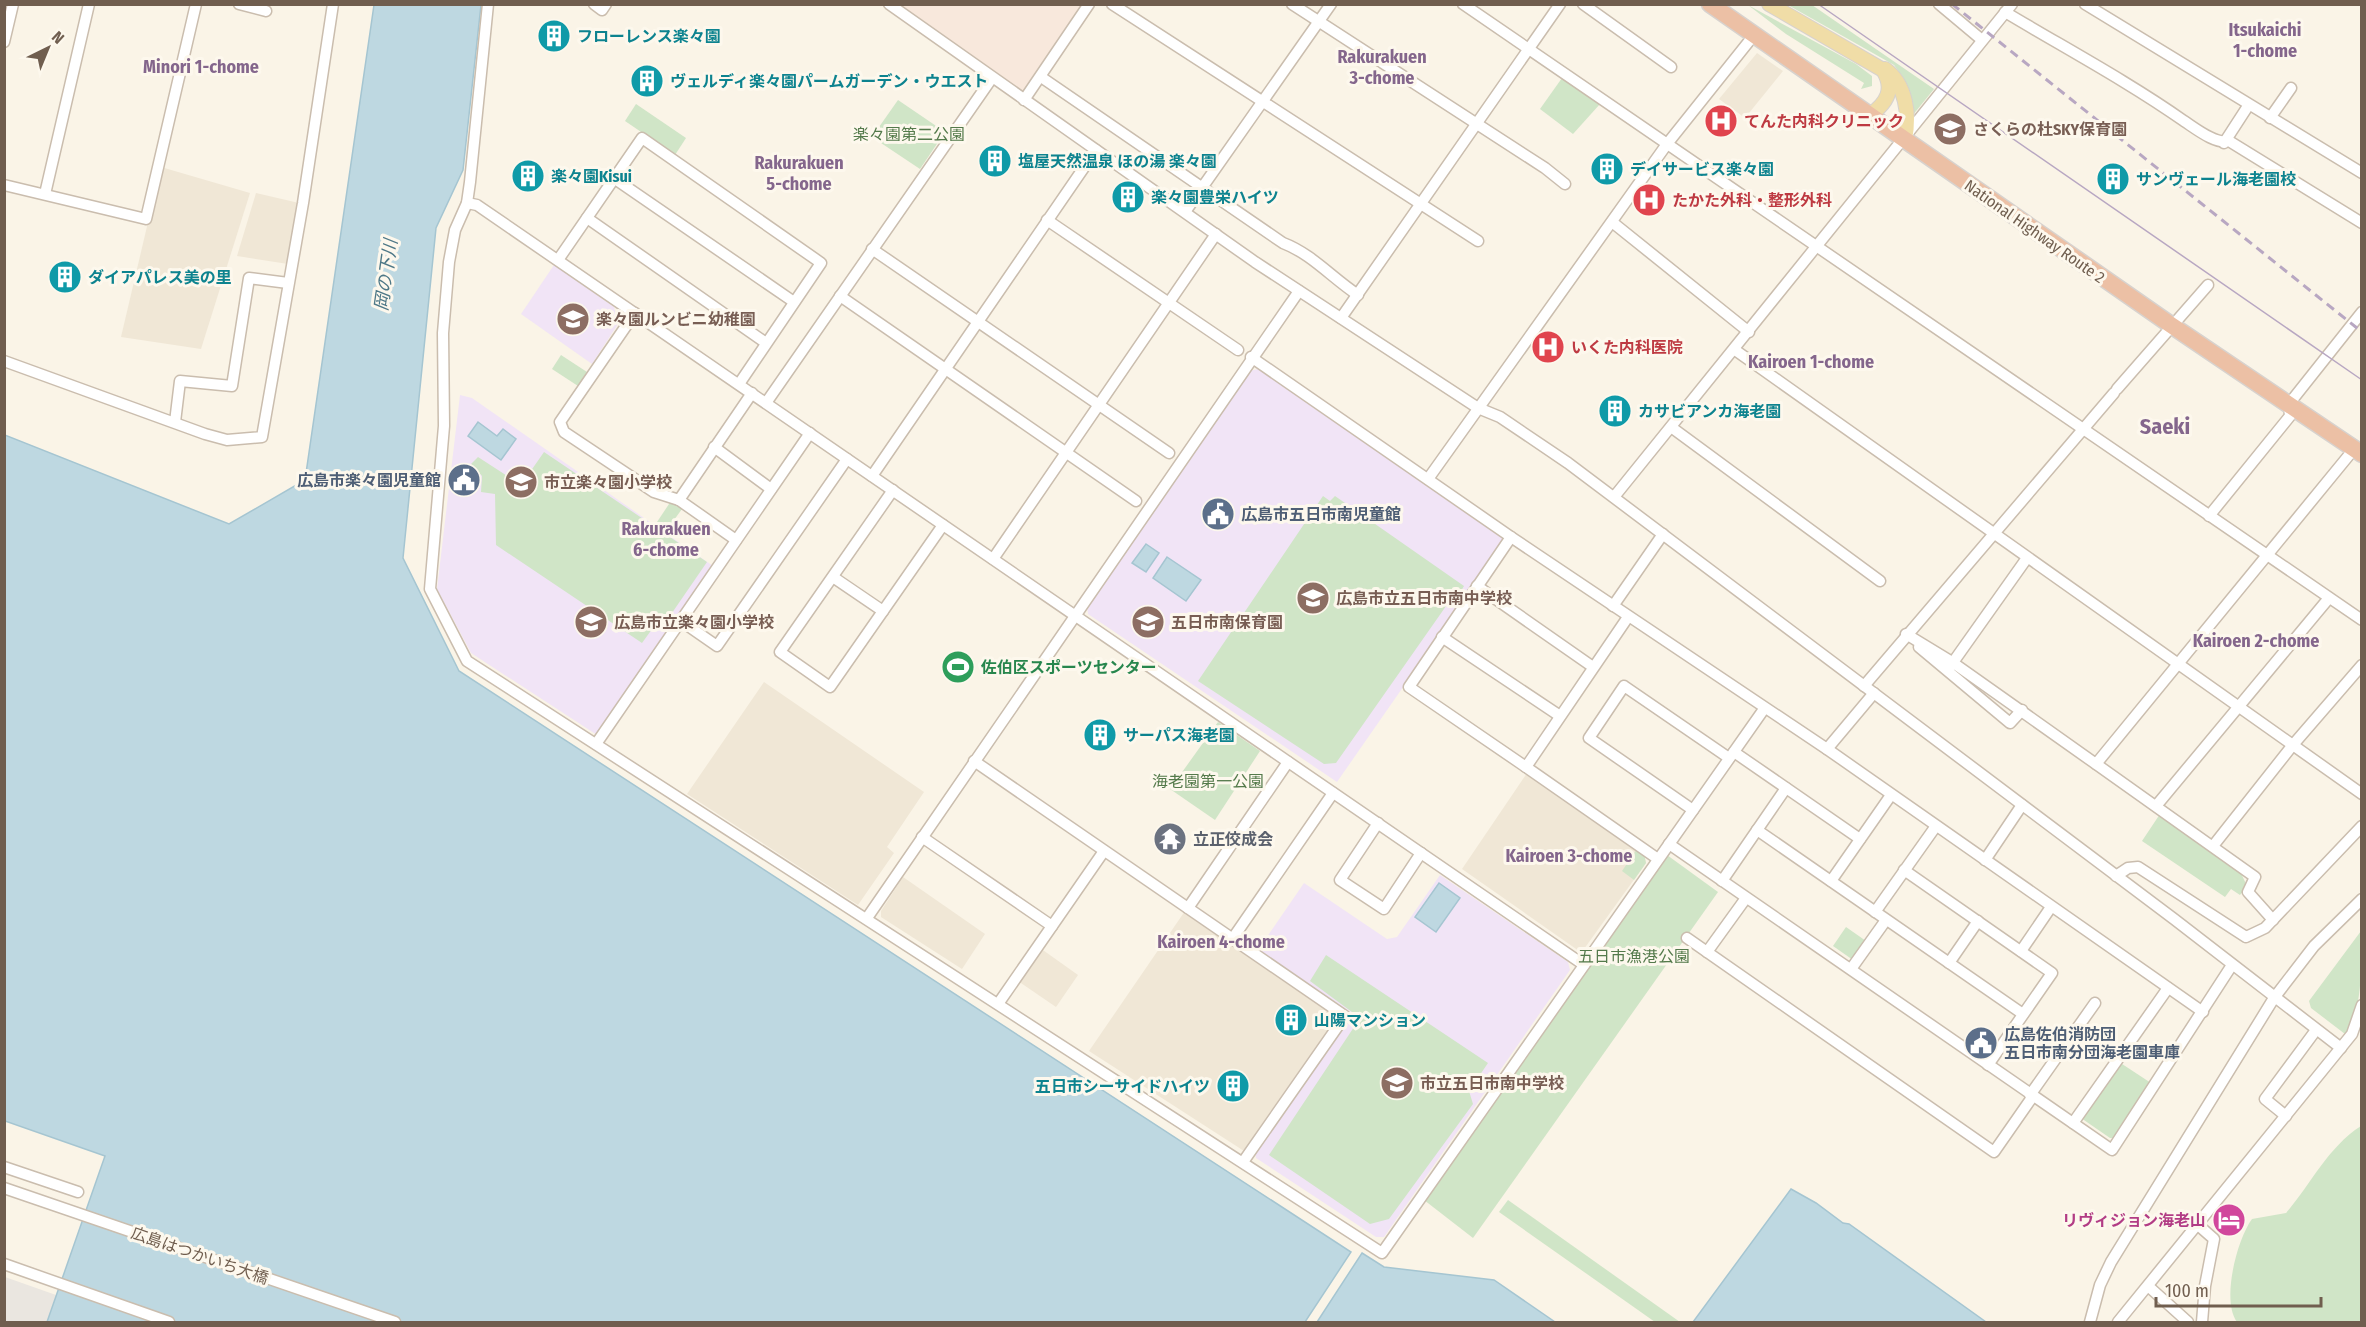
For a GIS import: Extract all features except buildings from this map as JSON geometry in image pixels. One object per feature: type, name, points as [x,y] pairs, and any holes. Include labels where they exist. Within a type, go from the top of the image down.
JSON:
[{"type":"highway","name":"National Highway Route 2","points":[[1710,4],[2171,326],[2358,452]]},
{"type":"main road","points":[[1770,4],[1893,75],[1902,89],[1906,124],[1905,139]]},
{"type":"main road","points":[[1870,115],[1885,103],[1889,95],[1888,77],[1876,64]]},
{"type":"street","points":[[4,42],[13,4]]},
{"type":"street","points":[[45,194],[89,4]]},
{"type":"street","points":[[4,185],[146,219],[196,4]]},
{"type":"street","points":[[239,4],[266,11]]},
{"type":"street","points":[[4,361],[227,440],[262,436],[333,4]]},
{"type":"street","points":[[488,4],[466,203],[454,230],[449,262],[443,333],[444,426],[430,589],[467,661],[1382,1253],[1764,709]]},
{"type":"street","points":[[594,4],[602,10],[606,4]]},
{"type":"street","points":[[889,4],[1299,291],[1478,408],[1500,417],[1614,497],[2341,1048]]},
{"type":"street","points":[[1024,100],[1089,4]]},
{"type":"street","points":[[1112,4],[1478,241]]},
{"type":"street","points":[[1292,4],[1545,168],[1565,184]]},
{"type":"street","points":[[1185,212],[1331,4]]},
{"type":"street","points":[[1463,4],[2361,620]]},
{"type":"street","points":[[1341,318],[1560,4]]},
{"type":"street","points":[[1582,4],[1671,67]]},
{"type":"street","points":[[1939,4],[1982,40]]},
{"type":"street","points":[[2085,4],[2248,106],[2361,173]]},
{"type":"street","points":[[1614,497],[1818,248],[2008,7],[2190,125],[2224,143],[2229,141],[2361,223]]},
{"type":"street","points":[[1428,479],[1667,144],[1754,35]]},
{"type":"street","points":[[1041,77],[1284,243],[1313,259],[1328,274],[1358,295]]},
{"type":"street","points":[[766,403],[992,78]]},
{"type":"street","points":[[2270,118],[2291,88]]},
{"type":"street","points":[[2224,143],[2248,106]]},
{"type":"street","points":[[558,260],[642,138],[821,263],[739,384]]},
{"type":"street","points":[[872,476],[1096,150]]},
{"type":"street","points":[[615,178],[794,302]]},
{"type":"street","points":[[466,203],[477,205],[558,260],[1584,965]]},
{"type":"street","points":[[587,218],[766,343]]},
{"type":"street","points":[[1047,220],[1238,350]]},
{"type":"street","points":[[1612,222],[1749,332]]},
{"type":"street","points":[[993,559],[1216,234]]},
{"type":"street","points":[[872,249],[1169,453]]},
{"type":"street","points":[[175,422],[180,381],[232,386],[249,278],[288,283]]},
{"type":"street","points":[[1864,686],[2078,431],[2083,429],[2208,285]]},
{"type":"street","points":[[867,918],[1251,357],[1299,291]]},
{"type":"street","points":[[840,296],[1136,501]]},
{"type":"street","points":[[2209,516],[2290,416],[2289,404],[2361,312]]},
{"type":"street","points":[[635,313],[560,422],[564,432],[654,492],[679,500],[736,540]]},
{"type":"street","points":[[1734,350],[2361,794]]},
{"type":"street","points":[[1251,357],[1628,617],[1827,749],[2203,1012]]},
{"type":"street","points":[[679,500],[752,393]]},
{"type":"street","points":[[1671,427],[1880,581]]},
{"type":"street","points":[[596,744],[810,433]]},
{"type":"street","points":[[714,447],[771,489]]},
{"type":"street","points":[[2096,764],[2266,555],[2358,452]]},
{"type":"street","points":[[681,621],[717,646],[847,459]]},
{"type":"street","points":[[893,490],[780,652],[830,687],[943,525]]},
{"type":"street","points":[[1613,606],[1663,534]]},
{"type":"street","points":[[1511,537],[1408,687],[1658,859]]},
{"type":"street","points":[[1949,667],[2027,558]]},
{"type":"street","points":[[833,577],[883,611]]},
{"type":"street","points":[[1477,586],[1593,667]]},
{"type":"street","points":[[2156,806],[2329,598]]},
{"type":"street","points":[[1526,767],[1628,617]]},
{"type":"street","points":[[1906,634],[1949,667],[2010,723],[2022,710]]},
{"type":"street","points":[[1442,637],[1560,716]]},
{"type":"street","points":[[2213,846],[2292,746],[2361,665]]},
{"type":"street","points":[[1949,667],[2022,710],[2255,877],[2247,892],[2272,920]]},
{"type":"street","points":[[1693,810],[1589,738],[1624,686],[1786,788],[1860,839]]},
{"type":"street","points":[[1827,749],[1874,693]]},
{"type":"street","points":[[974,760],[1345,1016],[1244,1162]]},
{"type":"street","points":[[1188,908],[1287,762]]},
{"type":"street","points":[[1722,880],[1786,788]]},
{"type":"street","points":[[1233,938],[1333,793]]},
{"type":"street","points":[[1831,881],[1891,795]]},
{"type":"street","points":[[1985,860],[2022,804]]},
{"type":"street","points":[[1378,823],[1340,880],[1384,909],[1421,853]]},
{"type":"street","points":[[1875,912],[1936,826]]},
{"type":"street","points":[[2116,876],[2127,867],[2138,867],[2246,937],[2265,928],[2361,826]]},
{"type":"street","points":[[1757,830],[2023,1014]]},
{"type":"street","points":[[922,837],[1052,926]]},
{"type":"street","points":[[1669,844],[2112,1150],[2232,965]]},
{"type":"street","points":[[998,1004],[1104,851]]},
{"type":"street","points":[[1905,870],[2052,973],[1988,1065]]},
{"type":"street","points":[[1707,952],[1746,898]]},
{"type":"street","points":[[2091,1323],[2100,1285],[2111,1262],[2274,998],[2314,946],[2361,899]]},
{"type":"street","points":[[2021,951],[2051,907]]},
{"type":"street","points":[[1851,969],[1886,920]]},
{"type":"street","points":[[1948,963],[1978,921]]},
{"type":"street","points":[[1687,938],[1994,1152],[2095,1003]]},
{"type":"street","points":[[2073,1124],[2168,988]]},
{"type":"street","points":[[2118,1323],[2341,1048],[2357,1025],[2361,1005]]},
{"type":"street","points":[[2286,1116],[2265,1099],[2316,1030]]},
{"type":"street","points":[[4,1167],[78,1192]]},
{"type":"street","name":"広島はつかいち大橋","points":[[4,1188],[395,1323]]},
{"type":"street","points":[[2198,1225],[2214,1239],[2205,1286],[2202,1323]]},
{"type":"street","points":[[4,1264],[169,1323]]},
{"type":"street","points":[[2148,1286],[2188,1323]]},
{"type":"shaded area","points":[[888,5],[1090,5],[1026,101]]},
{"type":"shaded area","points":[[1757,53],[1783,71],[1745,118],[1719,99]]},
{"type":"shaded area","points":[[161,167],[250,193],[201,349],[121,337]]},
{"type":"shaded area","points":[[256,193],[299,203],[288,264],[237,256]]},
{"type":"shaded area","name":"楽々園ルンビニ幼稚園","points":[[554,265],[614,307],[618,324],[592,364],[521,314]]},
{"type":"shaded area","name":"広島市立五日市南中学校","points":[[1258,369],[1503,535],[1504,542],[1337,782],[1088,614],[1087,606],[1249,371]]},
{"type":"shaded area","name":"市立楽々園小学校","points":[[460,395],[472,398],[713,566],[597,735],[471,653],[437,589]]},
{"type":"shaded area","points":[[764,682],[924,792],[887,847],[894,853],[858,905],[687,794]]},
{"type":"shaded area","points":[[1527,773],[1644,854],[1646,863],[1584,949],[1579,951],[1462,869]]},
{"type":"shaded area","name":"市立五日市南中学校","points":[[1440,875],[1568,962],[1570,970],[1384,1237],[1376,1237],[1256,1158],[1255,1153],[1352,1013],[1258,950],[1304,883],[1387,939],[1397,937]]},
{"type":"shaded area","points":[[903,877],[985,934],[962,969],[881,917],[881,911]]},
{"type":"shaded area","points":[[1185,911],[1338,1016],[1244,1151],[1089,1051]]},
{"type":"shaded area","points":[[1040,948],[1078,975],[1056,1007],[1018,981]]},
{"type":"shaded area","points":[[5,1277],[56,1295],[47,1322],[5,1322]]},
{"type":"green space","points":[[1748,5],[1856,64],[1872,76],[1872,86],[1861,89],[1864,83],[1786,34]]},
{"type":"green space","points":[[1788,5],[1812,5],[1934,89],[1912,116],[1903,77],[1894,65]]},
{"type":"green space","points":[[1562,78],[1600,104],[1573,134],[1540,109]]},
{"type":"green space","name":"楽々園第二公園","points":[[898,100],[945,132],[920,169],[872,137]]},
{"type":"green space","points":[[636,104],[686,138],[675,155],[625,121]]},
{"type":"green space","points":[[561,355],[587,372],[578,386],[552,369]]},
{"type":"green space","points":[[544,452],[707,562],[663,626],[655,625],[642,643],[496,545],[495,494],[481,492],[482,476],[471,464],[478,457],[521,485]]},
{"type":"green space","points":[[1323,496],[1330,501],[1335,496],[1464,586],[1457,598],[1451,599],[1336,763],[1324,764],[1198,681]]},
{"type":"green space","points":[[671,501],[682,509],[666,531],[655,525]]},
{"type":"green space","name":"海老園第一公園","points":[[1218,722],[1260,751],[1215,820],[1170,789]]},
{"type":"green space","points":[[2160,814],[2239,869],[2247,886],[2240,895],[2231,889],[2225,897],[2142,841]]},
{"type":"green space","points":[[1637,849],[1644,854],[1646,863],[1634,880],[1622,871]]},
{"type":"green space","name":"五日市漁港公園","points":[[1667,855],[1718,892],[1473,1238],[1424,1200]]},
{"type":"green space","points":[[1846,927],[1866,941],[1853,960],[1833,946]]},
{"type":"green space","points":[[2361,931],[2361,970],[2356,1012],[2345,1034],[2311,1008],[2309,1001]]},
{"type":"green space","points":[[1326,955],[1488,1063],[1469,1091],[1473,1104],[1389,1219],[1370,1224],[1269,1155],[1360,1018],[1310,981]]},
{"type":"green space","points":[[2119,1062],[2151,1083],[2115,1138],[2110,1138],[2081,1118]]},
{"type":"green space","points":[[2361,1126],[2361,1322],[2237,1322],[2230,1300],[2231,1285],[2236,1255],[2246,1228],[2252,1219],[2286,1213],[2329,1155]]},
{"type":"green space","points":[[1508,1200],[1680,1322],[1655,1322],[1499,1212]]},
{"type":"water","name":"岡の下川","points":[[374,5],[481,5],[463,170],[436,228],[403,558],[459,671],[1351,1252],[1305,1322],[47,1322],[105,1156],[5,1121],[5,435],[229,524],[305,480]]},
{"type":"water","points":[[478,422],[497,436],[503,429],[516,439],[501,460],[468,436]]},
{"type":"water","points":[[1146,544],[1159,553],[1146,572],[1132,563]]},
{"type":"water","points":[[1167,557],[1201,580],[1186,601],[1153,578]]},
{"type":"water","points":[[1439,883],[1460,898],[1436,932],[1415,917]]},
{"type":"water","points":[[1791,1189],[1816,1203],[1843,1223],[1849,1224],[1986,1322],[1693,1322]]},
{"type":"water","points":[[1362,1253],[1384,1267],[1494,1280],[1555,1322],[1317,1322]]},
{"type":"tram line","points":[[1818,4],[2362,380]]},
{"type":"railway","points":[[1952,4],[2362,332]]},
{"type":"place","name":"フローレンス楽々園","points":[[554,36]]},
{"type":"place","name":"ヴェルディ楽々園パームガーデン・ウエスト","points":[[647,81]]},
{"type":"place","name":"てんた内科クリニック","points":[[1721,121]]},
{"type":"place","name":"さくらの杜SKY保育園","points":[[1950,129]]},
{"type":"place","name":"塩屋天然温泉 ほの湯 楽々園","points":[[995,161]]},
{"type":"place","name":"デイサービス楽々園","points":[[1607,169]]},
{"type":"place","name":"楽々園Kisui","points":[[528,176]]},
{"type":"place","name":"サンヴェール海老園校","points":[[2113,179]]},
{"type":"place","name":"楽々園豊栄ハイツ","points":[[1128,197]]},
{"type":"place","name":"たかた外科・整形外科","points":[[1649,200]]},
{"type":"place","name":"ダイアパレス美の里","points":[[65,277]]},
{"type":"place","name":"楽々園ルンビニ幼稚園","points":[[573,319]]},
{"type":"place","name":"いくた内科医院","points":[[1548,347]]},
{"type":"place","name":"カサビアンカ海老園","points":[[1615,411]]},
{"type":"place","name":"広島市楽々園児童館","points":[[464,480]]},
{"type":"place","name":"市立楽々園小学校","points":[[521,482]]},
{"type":"place","name":"広島市五日市南児童館","points":[[1218,514]]},
{"type":"place","name":"広島市立五日市南中学校","points":[[1313,598]]},
{"type":"place","name":"広島市立楽々園小学校","points":[[591,622]]},
{"type":"place","name":"五日市南保育園","points":[[1148,622]]},
{"type":"place","name":"佐伯区スポーツセンター","points":[[958,667]]},
{"type":"place","name":"サーパス海老園","points":[[1100,735]]},
{"type":"place","name":"立正佼成会","points":[[1170,839]]},
{"type":"place","name":"山陽マンション","points":[[1291,1020]]},
{"type":"place","name":"広島佐伯消防団 五日市南分団海老園車庫","points":[[1981,1043]]},
{"type":"place","name":"市立五日市南中学校","points":[[1397,1083]]},
{"type":"place","name":"五日市シーサイドハイツ","points":[[1233,1086]]},
{"type":"place","name":"リヴィジョン海老山","points":[[2229,1220]]},
{"type":"district","name":"Itsukaichi 1-chome","points":[[2265,40]]},
{"type":"district","name":"Minori 1-chome","points":[[201,67]]},
{"type":"district","name":"Rakurakuen 3-chome","points":[[1382,67]]},
{"type":"district","name":"Rakurakuen 5-chome","points":[[799,174]]},
{"type":"district","name":"Kairoen 1-chome","points":[[1811,362]]},
{"type":"district","name":"Saeki","points":[[2165,426]]},
{"type":"district","name":"Rakurakuen 6-chome","points":[[666,539]]},
{"type":"district","name":"Kairoen 2-chome","points":[[2256,641]]},
{"type":"district","name":"Kairoen 3-chome","points":[[1569,856]]},
{"type":"district","name":"Kairoen 4-chome","points":[[1221,942]]}]
